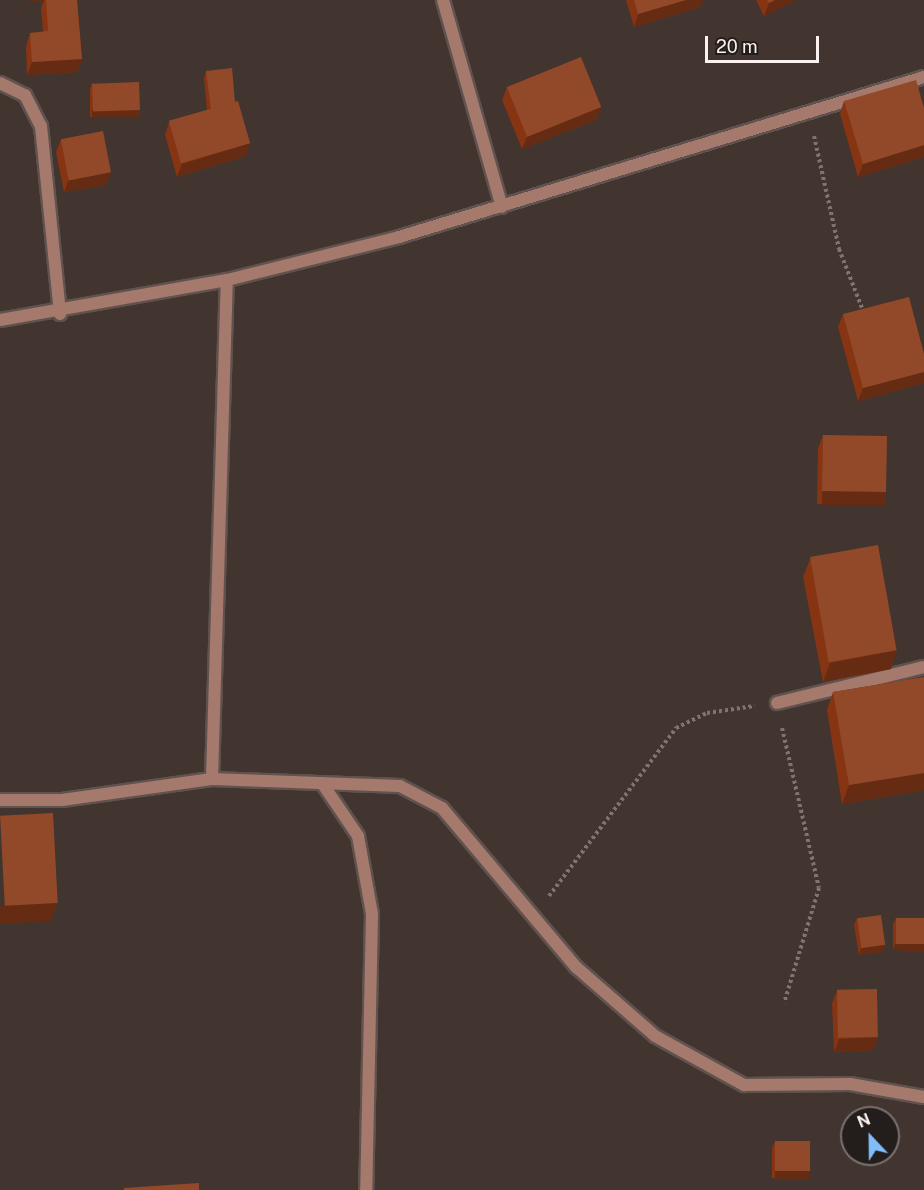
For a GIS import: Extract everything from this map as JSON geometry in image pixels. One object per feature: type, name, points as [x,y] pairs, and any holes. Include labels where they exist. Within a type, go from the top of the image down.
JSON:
[{"type":"street","points":[[442,0],[502,207]]},
{"type":"street","points":[[0,320],[60,314],[226,280],[502,207],[807,109],[924,77]]},
{"type":"street","points":[[0,82],[25,95],[40,126],[60,314]]},
{"type":"street","points":[[212,778],[226,280]]},
{"type":"street","points":[[771,704],[924,667]]},
{"type":"street","points":[[0,800],[62,800],[212,778],[400,786],[442,808],[576,967],[647,1030],[744,1085],[850,1084],[924,1097]]},
{"type":"street","points":[[322,783],[358,836],[372,914],[366,1190]]},
{"type":"path","points":[[807,109],[839,249],[865,315]]},
{"type":"path","points":[[534,916],[676,728],[707,713],[771,704],[819,888],[784,1003]]},
{"type":"building","points":[[46,0],[77,0],[82,59],[32,62],[30,33],[48,31]]},
{"type":"building","points":[[634,0],[686,0],[638,14]]},
{"type":"building","points":[[581,57],[601,107],[527,137],[507,87]]},
{"type":"building","points":[[232,68],[235,102],[211,110],[206,71]]},
{"type":"building","points":[[916,80],[924,108],[924,145],[863,164],[844,101]]},
{"type":"building","points":[[139,82],[140,110],[93,112],[92,84]]},
{"type":"building","points":[[238,101],[250,143],[181,163],[169,121]]},
{"type":"building","points":[[103,131],[111,172],[69,180],[61,139]]},
{"type":"building","points":[[909,297],[924,354],[924,372],[863,388],[843,314]]},
{"type":"building","points":[[823,435],[887,436],[886,492],[822,491]]},
{"type":"building","points":[[878,545],[897,650],[829,662],[810,557]]},
{"type":"building","points":[[924,677],[924,773],[849,785],[833,692]]},
{"type":"building","points":[[53,813],[58,903],[5,906],[0,816]]},
{"type":"building","points":[[881,915],[885,945],[861,948],[857,918]]},
{"type":"building","points":[[896,918],[924,918],[924,944],[896,944]]},
{"type":"building","points":[[877,989],[878,1037],[838,1038],[837,990]]},
{"type":"building","points":[[775,1141],[810,1141],[810,1171],[775,1171]]},
{"type":"building","points":[[199,1183],[199,1190],[124,1190],[124,1188]]}]
